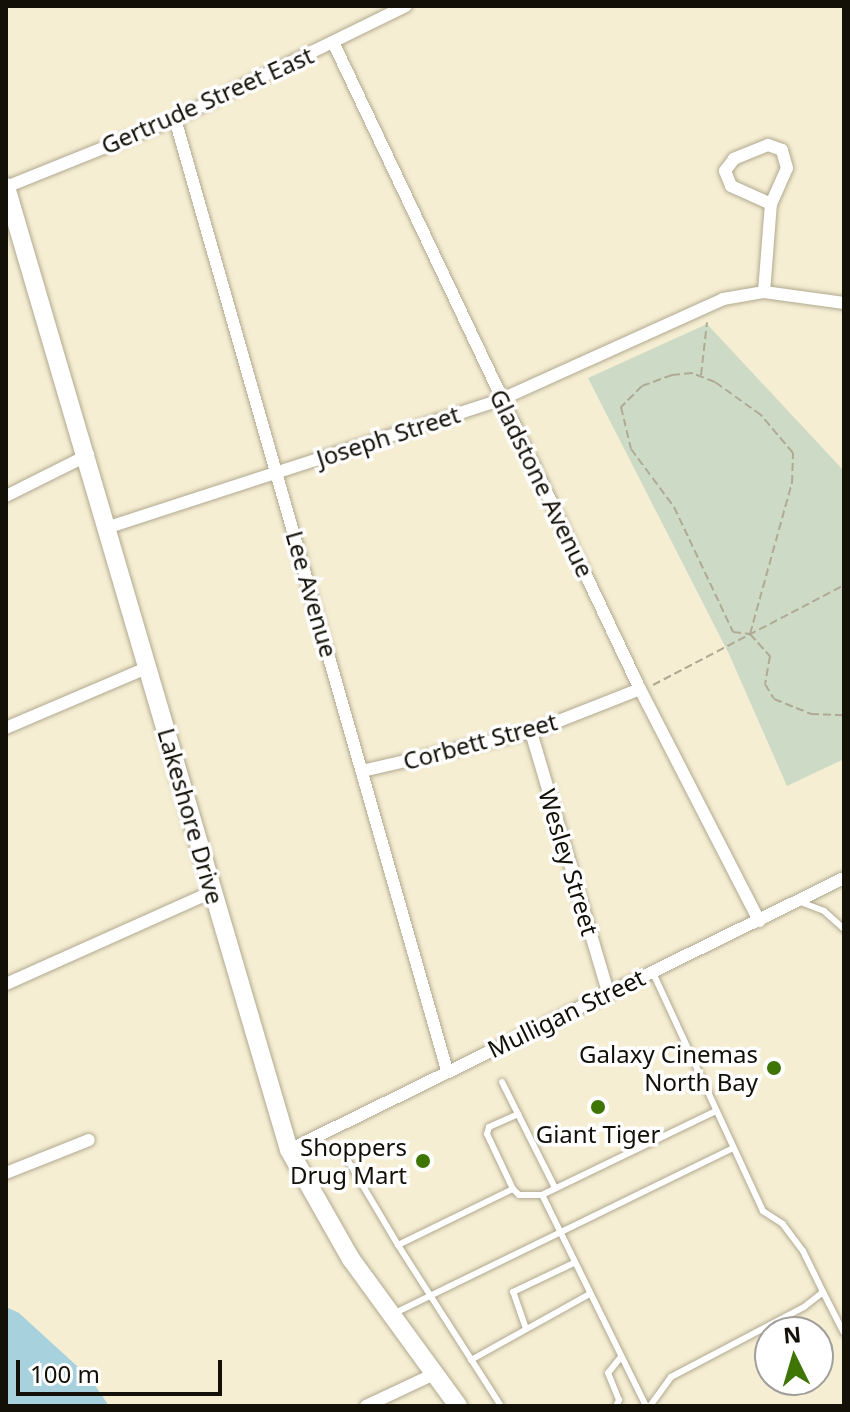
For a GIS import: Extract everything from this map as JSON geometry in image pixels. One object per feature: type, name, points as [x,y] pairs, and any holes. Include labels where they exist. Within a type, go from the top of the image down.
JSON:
[{"type":"main road","name":"Lakeshore Drive","points":[[6,187],[88,455],[289,1150],[351,1259],[458,1406]]},
{"type":"street","name":"Gertrude Street East","points":[[6,187],[175,119],[406,6]]},
{"type":"street","name":"Gladstone Avenue","points":[[333,42],[640,689],[759,921]]},
{"type":"street","name":"Lee Avenue","points":[[175,119],[447,1070]]},
{"type":"street","points":[[764,292],[771,204],[787,168],[782,150],[768,145],[734,159],[725,171],[731,186],[771,204]]},
{"type":"street","name":"Joseph Street","points":[[109,527],[502,399],[710,306],[764,292],[844,303]]},
{"type":"street","points":[[6,496],[88,455]]},
{"type":"street","points":[[6,728],[149,667]]},
{"type":"street","name":"Corbett Street","points":[[362,771],[531,732],[640,689]]},
{"type":"street","name":"Wesley Street","points":[[531,732],[608,992]]},
{"type":"street","name":"Mulligan Street","points":[[289,1150],[844,878]]},
{"type":"street","points":[[6,984],[212,892]]},
{"type":"street","points":[[6,1173],[89,1140]]},
{"type":"street","points":[[366,1406],[434,1374]]},
{"type":"lane","points":[[798,901],[824,911],[844,929]]},
{"type":"lane","points":[[652,971],[763,1211],[783,1224],[803,1251],[844,1333]]},
{"type":"lane","points":[[502,1082],[555,1188]]},
{"type":"lane","points":[[518,1114],[489,1127],[487,1134],[513,1189],[519,1195],[542,1195],[716,1111]]},
{"type":"lane","points":[[391,1315],[733,1148]]},
{"type":"lane","points":[[347,1159],[501,1406]]},
{"type":"lane","points":[[398,1245],[513,1189]]},
{"type":"lane","points":[[542,1195],[588,1295],[648,1406],[671,1377],[823,1292]]},
{"type":"lane","points":[[471,1360],[522,1334],[525,1326],[513,1292],[574,1263]]},
{"type":"lane","points":[[525,1326],[588,1295]]},
{"type":"lane","points":[[616,1406],[619,1400],[608,1373],[620,1358]]},
{"type":"path","points":[[701,377],[710,306]]},
{"type":"path","points":[[750,634],[792,483],[793,453],[761,415],[701,377],[672,375],[642,386],[621,407],[621,423],[631,449],[674,507],[733,632],[750,634],[770,656],[765,684],[774,699],[811,714],[844,715]]},
{"type":"path","points":[[640,689],[844,585]]},
{"type":"green space","points":[[707,324],[844,471],[844,759],[787,786],[729,654],[588,378]]},
{"type":"water","points":[[6,1307],[19,1313],[90,1378],[109,1406],[6,1406]]},
{"type":"place","name":"Galaxy Cinemas North Bay","points":[[774,1068]]},
{"type":"place","name":"Giant Tiger","points":[[598,1107]]},
{"type":"place","name":"Shoppers Drug Mart","points":[[423,1161]]}]
